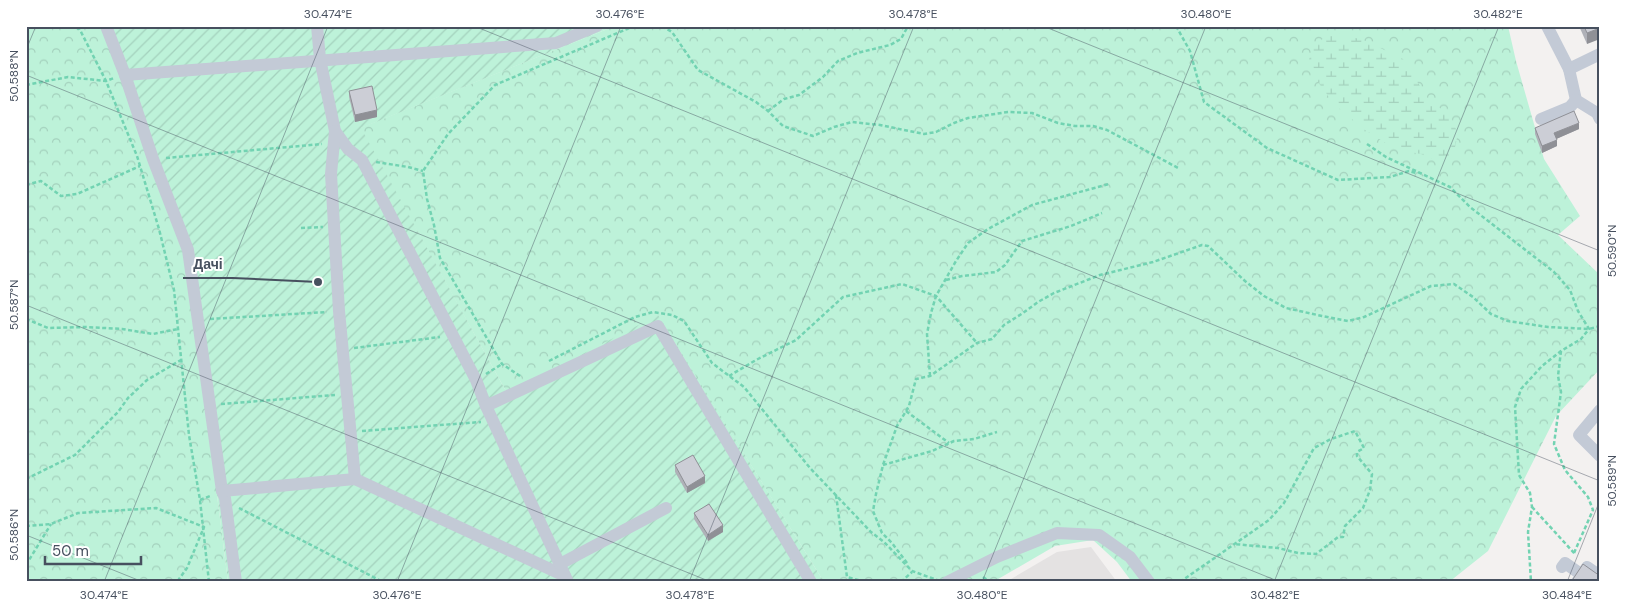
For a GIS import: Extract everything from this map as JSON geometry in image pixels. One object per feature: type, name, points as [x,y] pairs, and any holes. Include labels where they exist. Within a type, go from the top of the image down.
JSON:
[{"type":"street","points":[[106,26],[125,75],[153,159],[188,250],[236,582]]},
{"type":"street","points":[[317,26],[320,59],[334,137],[331,174],[338,311],[355,479]]},
{"type":"street","points":[[125,75],[320,59],[556,43],[596,26]]},
{"type":"street","points":[[1547,26],[1569,69],[1576,100],[1597,113],[1600,119]]},
{"type":"street","points":[[1569,69],[1600,54]]},
{"type":"street","points":[[1541,119],[1570,107],[1576,100]]},
{"type":"street","points":[[334,137],[362,160],[476,380],[486,406],[567,579]]},
{"type":"street","points":[[486,406],[658,326],[811,582]]},
{"type":"street","points":[[1600,410],[1579,435],[1600,456]]},
{"type":"street","points":[[224,495],[355,479],[567,579]]},
{"type":"street","points":[[560,564],[666,508]]},
{"type":"street","points":[[945,582],[997,557],[1057,533],[1099,535],[1130,557],[1149,582]]},
{"type":"street","points":[[1562,567],[1565,563],[1582,575],[1600,576]]},
{"type":"path","points":[[71,26],[79,28],[106,81],[140,166],[159,229],[174,290],[189,435],[204,527],[209,582]]},
{"type":"path","points":[[528,372],[520,376],[502,364],[440,258],[427,200],[423,171],[448,134],[495,86],[634,26]]},
{"type":"path","points":[[662,26],[672,32],[698,70],[756,102],[783,126],[813,136],[852,122],[880,125],[924,134],[936,132],[968,118],[1008,112],[1032,113],[1058,123],[1075,126],[1093,126],[1107,130],[1180,169]]},
{"type":"path","points":[[768,111],[784,98],[798,95],[823,77],[838,61],[857,52],[890,45],[901,39],[908,26]]},
{"type":"path","points":[[1176,26],[1190,51],[1204,102],[1267,148],[1338,180],[1390,177],[1409,172],[1422,174]]},
{"type":"path","points":[[26,85],[68,77],[106,81]]},
{"type":"path","points":[[153,159],[334,137]]},
{"type":"path","points":[[1367,144],[1386,157],[1450,187],[1470,207],[1554,272],[1570,290],[1578,311],[1589,329]]},
{"type":"path","points":[[362,160],[408,166],[423,171]]},
{"type":"path","points":[[26,186],[41,181],[61,196],[77,194],[140,166]]},
{"type":"path","points":[[930,376],[927,334],[931,313],[936,296],[968,243],[988,229],[1032,205],[1109,184]]},
{"type":"path","points":[[946,280],[996,272],[1005,265],[1022,241],[1071,226],[1102,213]]},
{"type":"path","points":[[301,228],[335,226]]},
{"type":"path","points":[[912,571],[892,543],[882,533],[873,511],[883,465],[897,426],[913,395],[916,379],[930,376],[977,343],[992,339],[1004,324],[1023,314],[1038,302],[1069,286],[1100,275],[1153,262],[1202,245],[1208,246],[1264,296],[1286,308],[1322,316],[1348,321],[1364,317],[1431,286],[1454,284],[1491,314],[1508,322],[1548,327],[1589,329],[1600,326]]},
{"type":"path","points":[[729,376],[796,340],[842,297],[902,284],[936,296],[977,343]]},
{"type":"path","points":[[198,320],[338,311]]},
{"type":"path","points":[[543,364],[635,317],[653,312],[672,315],[684,321],[712,364],[744,387],[810,468],[871,532],[884,542],[912,571],[945,582]]},
{"type":"path","points":[[26,319],[48,328],[95,328],[153,334],[178,329]]},
{"type":"path","points":[[1531,582],[1528,532],[1532,507],[1530,493],[1519,475],[1515,407],[1521,390],[1542,366],[1561,351],[1581,339],[1589,329]]},
{"type":"path","points":[[342,349],[453,336]]},
{"type":"path","points":[[1561,351],[1558,376],[1561,392],[1554,444],[1565,470],[1588,497],[1593,510],[1574,553]]},
{"type":"path","points":[[26,480],[75,455],[147,380],[181,360]]},
{"type":"path","points":[[476,380],[502,364]]},
{"type":"path","points":[[209,405],[347,394]]},
{"type":"path","points":[[906,411],[949,443]]},
{"type":"path","points":[[350,432],[493,421]]},
{"type":"path","points":[[1180,582],[1234,544],[1269,520],[1284,503],[1314,448],[1330,439],[1356,431],[1364,448],[1357,452],[1357,456],[1372,474],[1370,490],[1363,508],[1345,526],[1343,537],[1338,537],[1316,554],[1234,544]]},
{"type":"path","points":[[883,465],[932,451],[954,441],[974,439],[997,432]]},
{"type":"path","points":[[836,494],[848,576],[866,582]]},
{"type":"path","points":[[224,495],[241,509],[383,582]]},
{"type":"path","points":[[1532,507],[1574,553],[1582,575]]},
{"type":"path","points":[[26,526],[51,524],[78,513],[156,508],[204,527]]},
{"type":"path","points":[[26,565],[51,524]]},
{"type":"path","points":[[177,582],[187,568],[204,527]]},
{"type":"path","points":[[901,582],[912,571]]},
{"type":"shaded area","points":[[1091,547],[1117,582],[1006,582],[1057,552]]},
{"type":"green space","points":[[26,26],[101,26],[186,249],[228,582],[26,582]]},
{"type":"green space","points":[[101,26],[615,26],[361,128],[507,393],[658,315],[824,582],[228,582],[186,249]]},
{"type":"green space","points":[[615,26],[1508,26],[1544,159],[1580,216],[1558,235],[1600,275],[1600,369],[1556,416],[1488,551],[1449,582],[1132,582],[1117,562],[1093,540],[1055,546],[993,582],[824,582],[658,316],[507,393],[360,128]]},
{"type":"green space","points":[[1331,31],[1366,41],[1403,59],[1428,99],[1448,114],[1458,133],[1454,152],[1441,162],[1421,154],[1395,149],[1365,130],[1334,104],[1307,67],[1312,49]]},
{"type":"building","points":[[1584,26],[1600,26],[1600,28],[1587,33]]},
{"type":"building","points":[[372,86],[377,110],[355,115],[349,91]]},
{"type":"building","points":[[1574,111],[1579,123],[1554,133],[1557,140],[1542,146],[1535,128]]},
{"type":"building","points":[[693,455],[705,476],[687,487],[675,465]]},
{"type":"building","points":[[709,504],[723,525],[708,535],[694,513]]},
{"type":"building","points":[[1583,564],[1600,576],[1600,582],[1571,582]]},
{"type":"place","name":"Дачі","points":[[318,282]]}]
